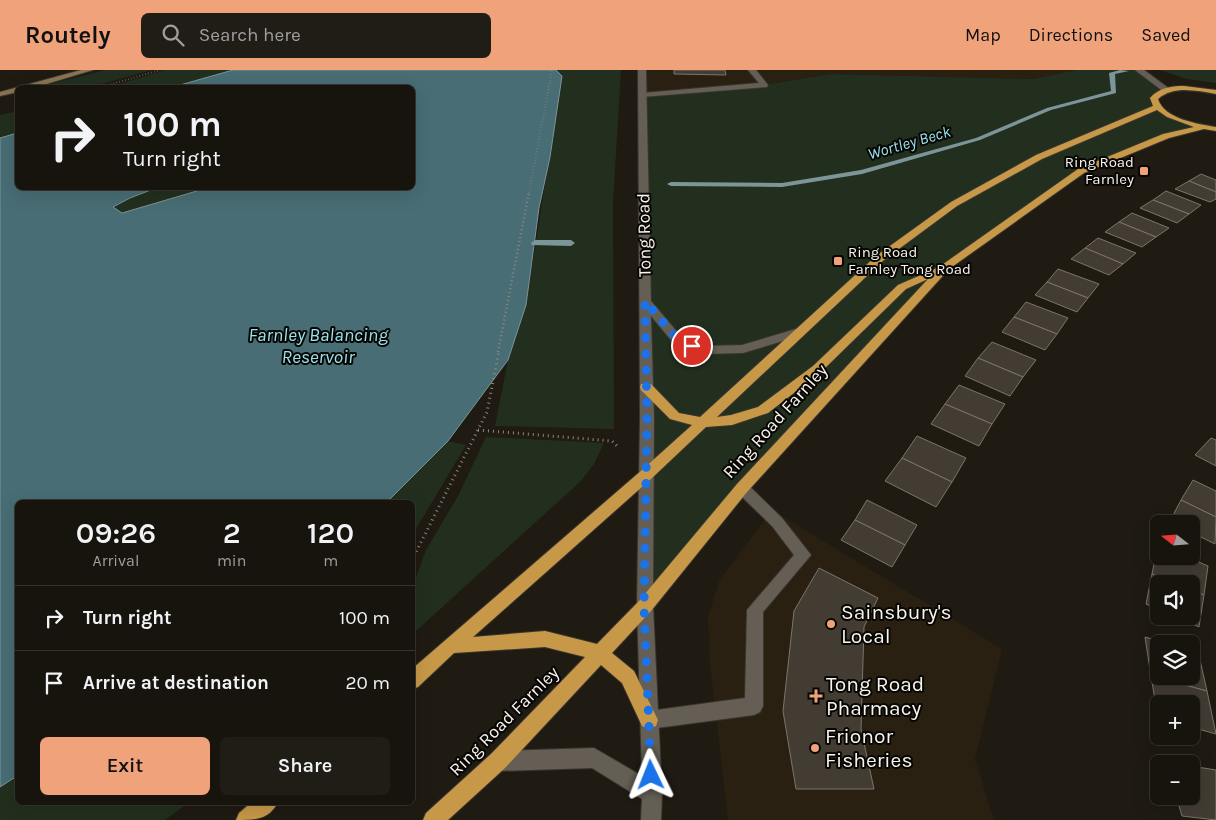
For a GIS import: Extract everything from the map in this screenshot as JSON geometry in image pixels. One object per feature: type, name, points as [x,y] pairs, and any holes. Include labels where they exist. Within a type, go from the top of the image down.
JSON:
[{"type":"highway","points":[[1210,128],[1174,118],[1158,107],[1154,98],[1158,93],[1167,90],[1199,89],[1216,91]]},
{"type":"highway","points":[[415,678],[647,474],[880,258],[954,204],[1039,157],[1158,107]]},
{"type":"highway","name":"Ring Road Farnley","points":[[433,820],[498,762],[644,606],[742,488],[945,267],[1080,171],[1166,136],[1210,128]]},
{"type":"highway","points":[[646,388],[675,416],[703,423],[732,420],[762,410],[817,369],[902,287],[945,267]]},
{"type":"highway","points":[[450,646],[545,639],[600,653],[628,677],[649,720]]},
{"type":"highway","points":[[246,820],[264,805]]},
{"type":"main road","points":[[34,85],[89,70]]},
{"type":"main road","points":[[0,94],[15,90]]},
{"type":"street","name":"Tong Road","points":[[642,70],[647,474],[644,606],[652,794],[651,820]]},
{"type":"street","points":[[642,95],[764,85],[752,70]]},
{"type":"street","points":[[1139,70],[1167,90]]},
{"type":"street","points":[[645,301],[680,342],[704,350],[743,349],[799,332]]},
{"type":"street","points":[[649,720],[754,706],[755,610],[803,555],[777,522],[742,488]]},
{"type":"street","points":[[498,762],[594,758],[652,794]]},
{"type":"path","points":[[110,85],[160,70]]},
{"type":"path","points":[[415,555],[487,412],[552,70]]},
{"type":"path","points":[[478,430],[612,440],[647,474]]},
{"type":"shaded area","points":[[642,70],[1076,70],[1033,79],[831,74],[764,85],[642,95]]},
{"type":"shaded area","points":[[772,510],[1002,649],[975,759],[994,820],[728,820],[710,663],[708,616],[720,579]]},
{"type":"green space","points":[[105,70],[152,70],[98,85],[47,85]]},
{"type":"green space","points":[[165,70],[233,70],[180,85],[116,85]]},
{"type":"green space","points":[[556,70],[621,70],[613,202],[614,429],[495,426],[508,360],[526,305],[562,76]]},
{"type":"green space","points":[[1076,70],[1139,70],[1167,90],[1154,102],[1174,118],[1204,127],[1166,136],[1081,171],[945,267],[645,606],[642,95],[764,85],[831,74],[1033,79]]},
{"type":"green space","points":[[1159,70],[1216,70],[1216,83],[1187,79]]},
{"type":"green space","points":[[15,111],[15,134],[0,138],[0,115]]},
{"type":"green space","points":[[151,190],[200,190],[122,213],[112,208]]},
{"type":"green space","points":[[486,437],[604,443],[594,464],[581,481],[416,631],[415,580],[426,550],[458,496]]},
{"type":"green space","points":[[448,441],[466,445],[415,531],[415,500],[389,500]]},
{"type":"green space","points":[[15,777],[15,805],[185,805],[165,820],[0,820],[0,787]]},
{"type":"water","name":"Farnley Balancing Reservoir","points":[[233,70],[556,70],[562,76],[550,157],[539,208],[526,305],[508,360],[448,441],[389,500],[15,500],[15,777],[0,787],[0,138],[15,134],[15,190],[151,190],[113,207],[122,213],[200,190],[415,190],[415,85],[180,85]]},
{"type":"building","points":[[674,70],[725,70],[726,75],[674,74]]},
{"type":"building","points":[[1201,174],[1216,180],[1216,192],[1189,181]]},
{"type":"building","points":[[1189,181],[1216,192],[1216,199],[1210,202],[1175,189]]},
{"type":"building","points":[[1166,191],[1201,205],[1189,214],[1153,200]]},
{"type":"building","points":[[1153,200],[1189,214],[1177,223],[1140,208]]},
{"type":"building","points":[[1132,213],[1169,228],[1156,237],[1119,222]]},
{"type":"building","points":[[1119,222],[1156,237],[1142,247],[1105,232]]},
{"type":"building","points":[[1098,238],[1136,253],[1123,264],[1085,248]]},
{"type":"building","points":[[1085,248],[1123,264],[1109,275],[1071,259]]},
{"type":"building","points":[[1058,269],[1099,284],[1088,298],[1047,282]]},
{"type":"building","points":[[1047,282],[1088,298],[1077,312],[1035,295]]},
{"type":"building","points":[[1026,302],[1068,318],[1057,334],[1014,317]]},
{"type":"building","points":[[1014,317],[1057,334],[1045,350],[1002,332]]},
{"type":"building","points":[[992,342],[1036,360],[1023,377],[978,358]]},
{"type":"building","points":[[978,358],[1023,377],[1010,396],[965,376]]},
{"type":"building","points":[[959,385],[1005,404],[992,424],[945,404]]},
{"type":"building","points":[[945,404],[992,424],[979,446],[931,424]]},
{"type":"building","points":[[917,436],[966,458],[952,482],[902,458]]},
{"type":"building","points":[[1211,438],[1216,440],[1216,466],[1195,455]]},
{"type":"building","points":[[902,458],[952,482],[936,507],[885,481]]},
{"type":"building","points":[[1193,480],[1216,491],[1216,517],[1181,500]]},
{"type":"building","points":[[867,500],[917,525],[905,545],[855,520]]},
{"type":"building","points":[[1181,500],[1216,517],[1215,544],[1200,536],[1200,515],[1173,515]]},
{"type":"building","points":[[855,520],[905,545],[892,567],[841,540]]},
{"type":"building","points":[[1200,563],[1208,566],[1204,595],[1200,593],[1200,575],[1152,574],[1154,565],[1200,565]]},
{"type":"building","points":[[819,568],[878,598],[864,627],[861,729],[874,789],[796,789],[783,711],[794,611]]},
{"type":"building","points":[[1150,584],[1150,606],[1146,604]]},
{"type":"building","points":[[1200,593],[1204,595],[1200,621]]},
{"type":"building","points":[[1145,637],[1150,638],[1150,670]]},
{"type":"building","points":[[1200,660],[1207,691],[1185,685],[1200,685]]},
{"type":"building","points":[[1152,685],[1185,685],[1207,691],[1216,734],[1200,730],[1200,695],[1154,695]]},
{"type":"building","points":[[1200,767],[1216,770],[1216,820],[1182,816],[1179,805],[1200,805]]},
{"type":"waterway","name":"Wortley Beck","points":[[671,184],[782,185],[862,172],[978,139],[1049,109],[1114,92],[1112,73],[1126,71]]},
{"type":"waterway","name":"Wortley Beck","points":[[535,243],[571,243]]},
{"type":"place","name":"Ring Road Farnley","points":[[1144,171]]},
{"type":"place","name":"Ring Road Farnley Tong Road","points":[[838,261]]},
{"type":"place","name":"Sainsbury's Local","points":[[831,624]]},
{"type":"place","name":"Tong Road Pharmacy","points":[[816,696]]},
{"type":"place","name":"Frionor Fisheries","points":[[815,748]]},
{"type":"route","points":[[651,775],[644,606],[647,417],[645,301],[680,342],[692,346]]}]
